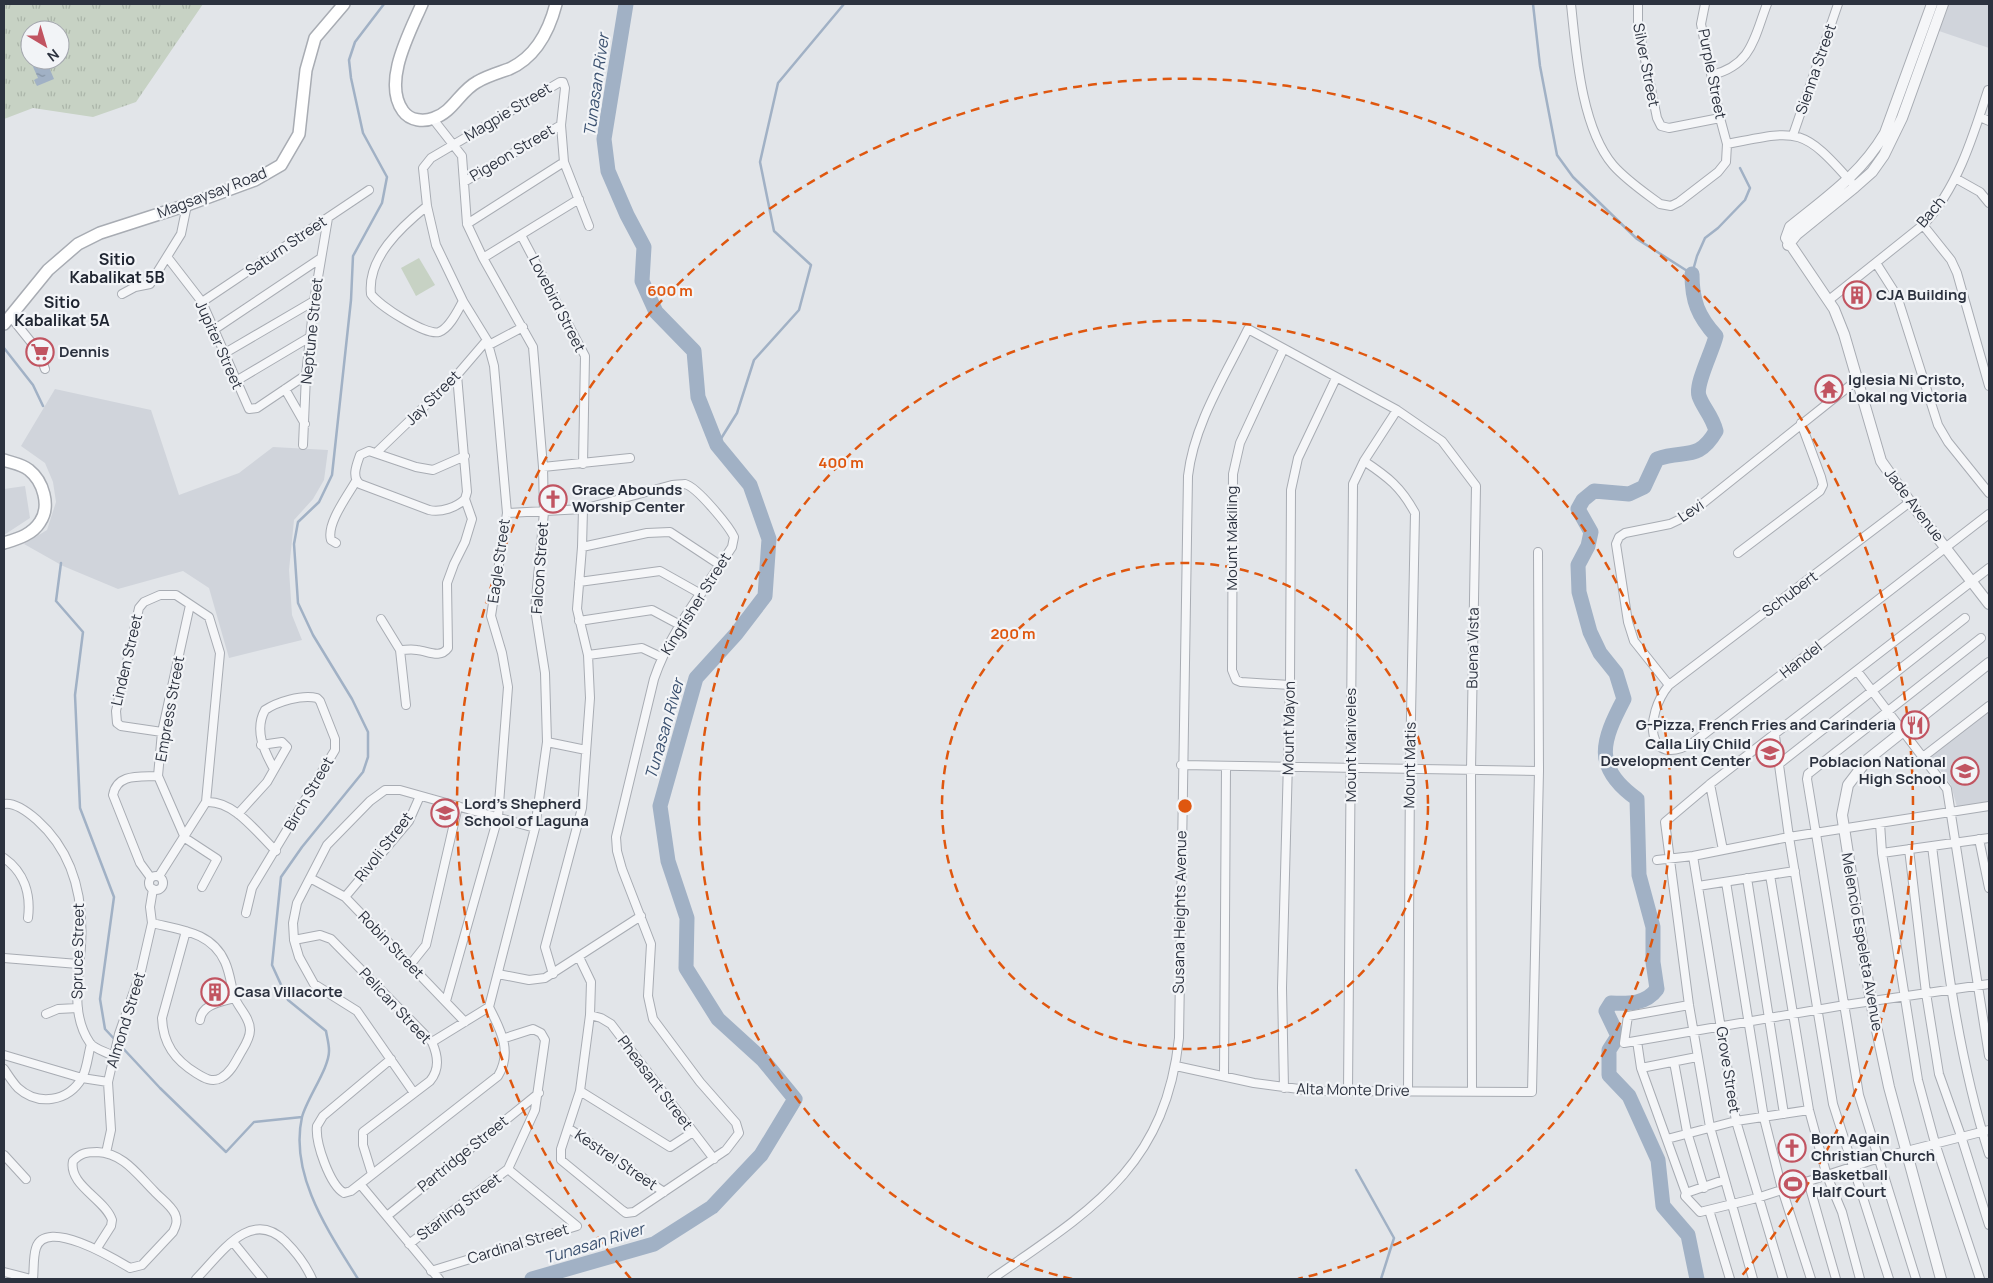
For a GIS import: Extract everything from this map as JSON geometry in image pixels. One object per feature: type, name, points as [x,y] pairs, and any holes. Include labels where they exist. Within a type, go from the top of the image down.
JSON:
[{"type":"main road","name":"Magsaysay Road","points":[[7,320],[48,270],[78,244],[100,233],[187,205],[256,180],[271,172],[288,156],[299,134],[306,70],[315,38],[344,4]]},
{"type":"main road","points":[[422,4],[401,56],[395,90],[398,103],[405,114],[415,119],[433,119],[449,110],[477,82],[510,68],[528,57],[545,34],[556,4]]},
{"type":"main road","points":[[4,460],[29,469],[44,491],[45,504],[40,522],[31,532],[4,543]]},
{"type":"street","points":[[1571,4],[1577,60],[1588,114],[1612,163],[1660,204],[1671,206],[1718,172],[1726,162],[1727,144],[1779,134],[1793,135],[1809,140],[1819,147],[1852,183],[1872,172],[1895,137],[1937,5]]},
{"type":"street","name":"Silver Street","points":[[1638,4],[1638,25],[1657,118],[1662,126],[1669,128],[1720,118]]},
{"type":"street","name":"Purple Street","points":[[1705,4],[1701,24],[1727,144]]},
{"type":"street","points":[[1712,75],[1733,68],[1749,52],[1767,4]]},
{"type":"street","name":"Sienna Street","points":[[1793,135],[1838,4]]},
{"type":"street","name":"Magpie Street","points":[[455,144],[560,82],[564,84],[561,125],[564,162],[589,226]]},
{"type":"street","name":"Bach","points":[[1829,300],[1923,225],[1942,204],[1955,178],[1980,117],[1988,90]]},
{"type":"street","points":[[1980,117],[1989,121]]},
{"type":"street","name":"Falcon Street","points":[[433,119],[455,144],[462,156],[467,224],[483,258],[533,347],[543,467],[544,512],[535,609],[545,673],[547,742],[535,828],[489,1007]]},
{"type":"street","name":"Pigeon Street","points":[[464,182],[561,125]]},
{"type":"street","name":"Eagle Street","points":[[446,1001],[498,817],[508,687],[502,653],[491,616],[507,513],[494,366],[488,342],[463,301],[436,245],[427,206],[423,172],[425,163],[455,144]]},
{"type":"street","points":[[467,224],[564,162]]},
{"type":"street","points":[[1955,178],[1980,192],[1989,203]]},
{"type":"street","name":"Jade Avenue","points":[[1852,183],[1796,234],[1788,245],[1829,300],[1844,334],[1881,461],[1910,502],[1989,604]]},
{"type":"street","name":"Saturn Street","points":[[202,302],[369,190]]},
{"type":"street","points":[[483,258],[579,199]]},
{"type":"street","points":[[122,294],[134,288],[150,286],[181,234],[187,205]]},
{"type":"street","points":[[427,206],[410,219],[382,252],[374,272],[371,294],[379,303],[412,324],[431,332],[438,332],[445,327],[463,301]]},
{"type":"street","name":"Neptune Street","points":[[304,445],[306,375],[310,337],[328,218]]},
{"type":"street","points":[[1923,225],[1951,260],[1957,273],[1989,386]]},
{"type":"street","name":"Lovebird Street","points":[[521,235],[585,356],[583,464]]},
{"type":"street","name":"Jupiter Street","points":[[168,258],[202,302],[249,409],[257,408],[284,389]]},
{"type":"street","points":[[214,329],[321,258]]},
{"type":"street","points":[[1876,263],[1897,296],[1938,425],[1948,442],[1989,493]]},
{"type":"street","points":[[225,353],[314,301]]},
{"type":"street","points":[[7,320],[39,352],[45,369]]},
{"type":"street","points":[[488,342],[523,328]]},
{"type":"street","name":"Buena Vista","points":[[1248,329],[1283,350],[1397,410],[1442,441],[1476,486],[1471,770],[1472,1090]]},
{"type":"street","name":"Susana Heights Avenue","points":[[992,1279],[1094,1207],[1127,1171],[1151,1137],[1166,1104],[1176,1066],[1178,1038],[1181,765],[1190,456],[1196,435],[1248,329]]},
{"type":"street","points":[[236,381],[310,337]]},
{"type":"street","name":"Jay Street","points":[[356,481],[356,465],[360,455],[368,451],[377,452],[457,375],[488,342]]},
{"type":"street","name":"Mount Makiling","points":[[1283,350],[1240,443],[1233,474],[1232,670],[1236,680],[1241,682],[1290,685]]},
{"type":"street","points":[[305,424],[284,389],[306,375]]},
{"type":"street","points":[[400,650],[419,650],[438,654],[448,648],[448,583],[472,520],[465,499],[467,492],[457,375]]},
{"type":"street","name":"Mount Mayon","points":[[1284,1088],[1282,988],[1290,685],[1292,481],[1298,458],[1336,378]]},
{"type":"street","name":"Levi","points":[[1669,685],[1634,641],[1628,622],[1616,544],[1619,537],[1625,533],[1670,524],[1687,516],[1856,380]]},
{"type":"street","name":"Mount Mariveles","points":[[1348,1092],[1352,484],[1364,461],[1397,410]]},
{"type":"street","points":[[1738,553],[1820,491],[1823,486],[1801,423]]},
{"type":"street","points":[[377,452],[416,467],[433,470],[464,456]]},
{"type":"street","points":[[543,467],[630,458]]},
{"type":"street","name":"Mount Matis","points":[[1364,461],[1392,480],[1405,493],[1415,513],[1410,767],[1408,1091]]},
{"type":"street","points":[[336,543],[331,540],[331,526],[356,481],[434,511],[460,503],[465,499]]},
{"type":"street","name":"Kingfisher Street","points":[[507,513],[583,508],[672,485],[685,484],[695,490],[732,532],[734,543],[661,656],[616,837],[616,851],[651,944],[648,996],[649,1008],[653,1019],[700,1082],[736,1123],[739,1133],[726,1150],[714,1159]]},
{"type":"street","name":"Schubert","points":[[1669,685],[1910,502]]},
{"type":"street","points":[[553,974],[546,955],[545,944],[582,808],[591,676],[576,598],[582,547],[583,508]]},
{"type":"street","name":"Handel","points":[[1669,685],[1662,694],[1651,722],[1651,731],[1654,740],[1660,745],[1666,748],[1681,748],[1699,739],[1989,514]]},
{"type":"street","points":[[582,547],[656,531],[670,532],[720,565]]},
{"type":"street","points":[[1181,765],[1226,767],[1410,767],[1539,771],[1538,552]]},
{"type":"street","points":[[1753,1279],[1710,1127],[1689,1005],[1668,858],[1665,822],[1710,784],[1775,736],[1989,568]]},
{"type":"street","points":[[579,582],[660,571],[701,594]]},
{"type":"street","name":"Linden Street","points":[[162,732],[126,728],[117,723],[116,717],[136,615],[138,608],[144,602],[160,596],[176,595],[190,605]]},
{"type":"street","points":[[151,878],[159,876],[185,838],[206,802],[220,653],[210,620],[190,605]]},
{"type":"street","name":"Empress Street","points":[[185,838],[158,776],[162,732],[190,605]]},
{"type":"street","points":[[579,621],[652,610],[680,625]]},
{"type":"street","points":[[1779,764],[1965,618]]},
{"type":"street","points":[[381,619],[400,650],[406,705]]},
{"type":"street","points":[[1916,1279],[1859,1095],[1808,774],[1981,638]]},
{"type":"street","points":[[588,655],[642,648],[661,656]]},
{"type":"street","name":"Melencio Espeleta Avenue","points":[[1941,1279],[1905,1151],[1871,1002],[1863,941],[1843,830],[1843,803],[1853,776],[1867,760],[1989,663]]},
{"type":"street","points":[[1856,671],[1873,690],[1947,789],[1976,985],[1989,1056]]},
{"type":"street","name":"Birch Street","points":[[246,913],[252,888],[321,775],[336,745],[320,701],[312,696],[278,703],[265,710],[261,722],[261,745],[274,769]]},
{"type":"street","points":[[1923,757],[1989,706]]},
{"type":"street","points":[[1775,736],[1789,837],[1834,1104],[1889,1279]]},
{"type":"street","points":[[238,814],[267,782],[286,752],[286,744],[276,742],[261,745]]},
{"type":"street","points":[[547,742],[586,750]]},
{"type":"street","points":[[1224,1075],[1226,767]]},
{"type":"street","name":"Alta Monte Drive","points":[[1176,1066],[1284,1088],[1348,1092],[1472,1090],[1532,1092],[1539,771]]},
{"type":"street","points":[[151,878],[140,863],[113,795],[114,788],[123,779],[158,776]]},
{"type":"street","points":[[1710,784],[1723,850]]},
{"type":"street","points":[[414,1093],[357,1011],[314,984],[299,956],[294,940],[294,913],[328,845],[370,801],[385,790],[392,789],[420,796],[535,828]]},
{"type":"street","name":"Rivoli Street","points":[[345,896],[409,821],[420,796]]},
{"type":"street","points":[[206,802],[224,804],[238,814],[276,851]]},
{"type":"street","name":"Spruce Street","points":[[4,804],[16,806],[42,825],[57,841],[70,862],[78,891],[81,918],[78,1008],[82,1028],[91,1044]]},
{"type":"street","points":[[410,965],[426,945],[458,806]]},
{"type":"street","points":[[1657,860],[1693,856],[1789,837],[1989,806]]},
{"type":"street","points":[[1880,823],[1882,853],[1918,1080],[1934,1143],[1980,1279]]},
{"type":"street","points":[[185,838],[217,859],[202,886]]},
{"type":"street","points":[[1882,853],[1956,841],[1989,838]]},
{"type":"street","points":[[1979,839],[1989,888]]},
{"type":"street","points":[[1932,846],[1950,989],[1964,1062],[1986,1131],[1989,1154]]},
{"type":"street","points":[[1909,849],[1926,993],[1939,1074],[1962,1136],[1989,1226]]},
{"type":"street","name":"Grove Street","points":[[1693,856],[1736,1121],[1757,1198],[1783,1279]]},
{"type":"street","points":[[4,858],[18,871],[25,883],[29,895],[28,918]]},
{"type":"street","points":[[1698,886],[1796,871]]},
{"type":"street","points":[[1770,875],[1795,1014],[1809,1110],[1827,1176],[1842,1212],[1860,1279]]},
{"type":"street","points":[[151,878],[149,884],[154,889],[160,889],[164,884],[159,876]]},
{"type":"street","name":"Robin Street","points":[[310,878],[345,896],[465,1022]]},
{"type":"street","points":[[1748,878],[1784,1114]]},
{"type":"street","points":[[1726,882],[1764,1118],[1782,1189],[1811,1279]]},
{"type":"street","name":"Almond Street","points":[[106,1153],[111,1130],[108,1082],[119,1034],[139,981],[152,923],[150,907],[154,889]]},
{"type":"street","points":[[498,974],[537,980],[553,974],[641,916]]},
{"type":"street","points":[[152,923],[186,931],[206,938],[221,953],[226,964],[235,998],[249,1024],[248,1040],[224,1077],[211,1080],[204,1078],[178,1061],[172,1053],[162,1028],[162,1018],[186,931]]},
{"type":"street","name":"Pelican Street","points":[[294,940],[320,935],[330,938],[432,1042],[437,1058],[436,1075],[363,1132],[363,1144],[372,1174]]},
{"type":"street","points":[[579,957],[591,982],[590,1015],[580,1091],[562,1149],[561,1160],[626,1212],[634,1212],[714,1159]]},
{"type":"street","points":[[4,958],[78,964]]},
{"type":"street","points":[[1689,1005],[1628,1016],[1624,1043],[1845,1005],[1989,984]]},
{"type":"street","points":[[200,1020],[201,1014],[206,1008],[235,998]]},
{"type":"street","points":[[391,1058],[323,1116],[317,1126],[324,1162],[339,1190],[344,1193],[360,1184],[498,1076],[503,1064],[505,1038],[489,1007],[432,1042]]},
{"type":"street","points":[[46,1014],[58,1009],[78,1008]]},
{"type":"street","name":"Pheasant Street","points":[[590,1015],[601,1018],[611,1024],[714,1159]]},
{"type":"street","points":[[505,1038],[533,1030],[541,1033],[546,1040],[535,1110],[508,1169]]},
{"type":"street","points":[[1637,1041],[1641,1068],[1686,1193],[1686,1198],[1700,1212],[1757,1198],[1854,1168],[1879,1158],[1986,1131]]},
{"type":"street","points":[[4,1070],[18,1088],[36,1099],[60,1098],[71,1091],[82,1078],[91,1044],[114,1052]]},
{"type":"street","points":[[4,1055],[82,1078],[108,1082]]},
{"type":"street","points":[[1641,1068],[1697,1057]]},
{"type":"street","points":[[1674,1062],[1687,1132],[1704,1188]]},
{"type":"street","points":[[580,1091],[670,1147],[693,1132]]},
{"type":"street","name":"Partridge Street","points":[[387,1216],[539,1093]]},
{"type":"street","points":[[1667,1139],[1687,1132],[1736,1121],[1809,1110]]},
{"type":"street","name":"Kestrel Street","points":[[568,1128],[664,1192]]},
{"type":"street","points":[[4,1272],[31,1279],[36,1247],[43,1240],[51,1236],[97,1248],[130,1268],[137,1268],[159,1248],[176,1226],[174,1212],[130,1165],[117,1156],[106,1153],[80,1154],[73,1161],[74,1174],[107,1209],[112,1220],[111,1226],[97,1248]]},
{"type":"street","points":[[4,1155],[26,1179]]},
{"type":"street","name":"Starling Street","points":[[409,1244],[508,1169]]},
{"type":"street","name":"Cardinal Street","points":[[431,1271],[577,1226],[508,1169]]},
{"type":"street","points":[[1686,1193],[1724,1180]]},
{"type":"street","points":[[1808,1181],[1836,1279]]},
{"type":"street","points":[[360,1184],[439,1279]]},
{"type":"street","points":[[1709,1210],[1730,1279]]},
{"type":"street","points":[[196,1279],[233,1242],[251,1229],[275,1231],[295,1251],[312,1279]]},
{"type":"street","points":[[233,1242],[263,1279]]},
{"type":"shaded area","points":[[1949,4],[1989,4],[1989,48],[1939,31]]},
{"type":"shaded area","points":[[55,389],[151,410],[179,495],[239,473],[273,447],[328,450],[324,480],[313,499],[294,520],[289,570],[292,615],[302,640],[229,658],[209,588],[183,571],[118,589],[63,566],[24,544],[47,530],[56,502],[53,482],[45,463],[21,446]]},
{"type":"shaded area","points":[[25,486],[30,518],[4,535],[4,489]]},
{"type":"shaded area","name":"Poblacion National High School","points":[[1989,710],[1989,802],[1957,807],[1951,785],[1930,756]]},
{"type":"green space","points":[[4,4],[203,4],[136,102],[93,117],[33,108],[4,119]]},
{"type":"green space","points":[[419,258],[435,285],[416,296],[401,268]]},
{"type":"water","points":[[34,70],[50,70],[54,79],[37,86],[34,80],[38,78]]},
{"type":"waterway","points":[[358,1279],[335,1242],[314,1202],[301,1160],[299,1139],[302,1117],[326,1065],[329,1048],[326,1031],[288,1000],[272,965],[281,877],[302,847],[363,772],[368,757],[368,732],[352,699],[313,635],[298,603],[294,544],[298,522],[319,502],[332,475],[351,300],[353,256],[382,203],[387,177],[363,133],[349,60],[355,42],[384,4]]},
{"type":"waterway","name":"Tunasan River","points":[[532,1279],[654,1244],[712,1207],[761,1155],[795,1099],[763,1060],[718,1019],[686,968],[687,918],[668,861],[660,806],[696,678],[736,634],[765,596],[769,539],[750,485],[717,445],[698,397],[694,351],[656,312],[642,281],[644,247],[627,215],[608,171],[604,139],[626,4]]},
{"type":"waterway","points":[[717,445],[737,413],[754,360],[799,310],[811,265],[774,231],[760,162],[778,83],[844,4]]},
{"type":"waterway","points":[[1533,4],[1540,66],[1557,155],[1573,177],[1637,239],[1692,274],[1705,238],[1718,228],[1745,200],[1750,188],[1740,168]]},
{"type":"waterway","points":[[1692,274],[1693,292],[1697,308],[1716,336],[1698,391],[1716,431],[1709,441],[1697,451],[1657,459],[1644,487],[1629,494],[1594,491],[1583,500],[1578,509],[1591,532],[1588,546],[1578,565],[1579,592],[1590,632],[1600,653],[1616,673],[1624,699],[1610,728],[1605,753],[1607,764],[1613,776],[1637,799],[1639,875],[1653,927],[1653,962],[1657,989],[1648,998],[1637,1002],[1611,1003],[1606,1011],[1618,1036],[1609,1050],[1609,1075],[1629,1096],[1658,1160],[1663,1206],[1688,1235],[1697,1279]]},
{"type":"waterway","points":[[4,348],[33,385],[43,406]]},
{"type":"waterway","points":[[61,563],[56,601],[83,632],[75,695],[80,808],[114,897],[100,999],[105,1029],[160,1088],[226,1152],[254,1122],[302,1117]]},
{"type":"waterway","points":[[1356,1170],[1394,1238],[1381,1279]]},
{"type":"place","name":"CJA Building","points":[[1857,295]]},
{"type":"place","name":"Dennis","points":[[40,352]]},
{"type":"place","name":"Iglesia Ni Cristo, Lokal ng Victoria","points":[[1829,389]]},
{"type":"place","name":"Grace Abounds Worship Center","points":[[553,499]]},
{"type":"place","name":"G-Pizza, French Fries and Carinderia","points":[[1915,725]]},
{"type":"place","name":"Calla Lily Child Development Center","points":[[1770,753]]},
{"type":"place","name":"Poblacion National High School","points":[[1965,771]]},
{"type":"place","name":"Lord's Shepherd School of Laguna","points":[[445,813]]},
{"type":"place","name":"Casa Villacorte","points":[[215,992]]},
{"type":"place","name":"Born Again Christian Church","points":[[1792,1148]]},
{"type":"place","name":"Basketball Half Court","points":[[1793,1184]]},
{"type":"district","name":"Sitio Kabalikat 5B","points":[[117,268]]},
{"type":"district","name":"Sitio Kabalikat 5A","points":[[62,311]]}]
